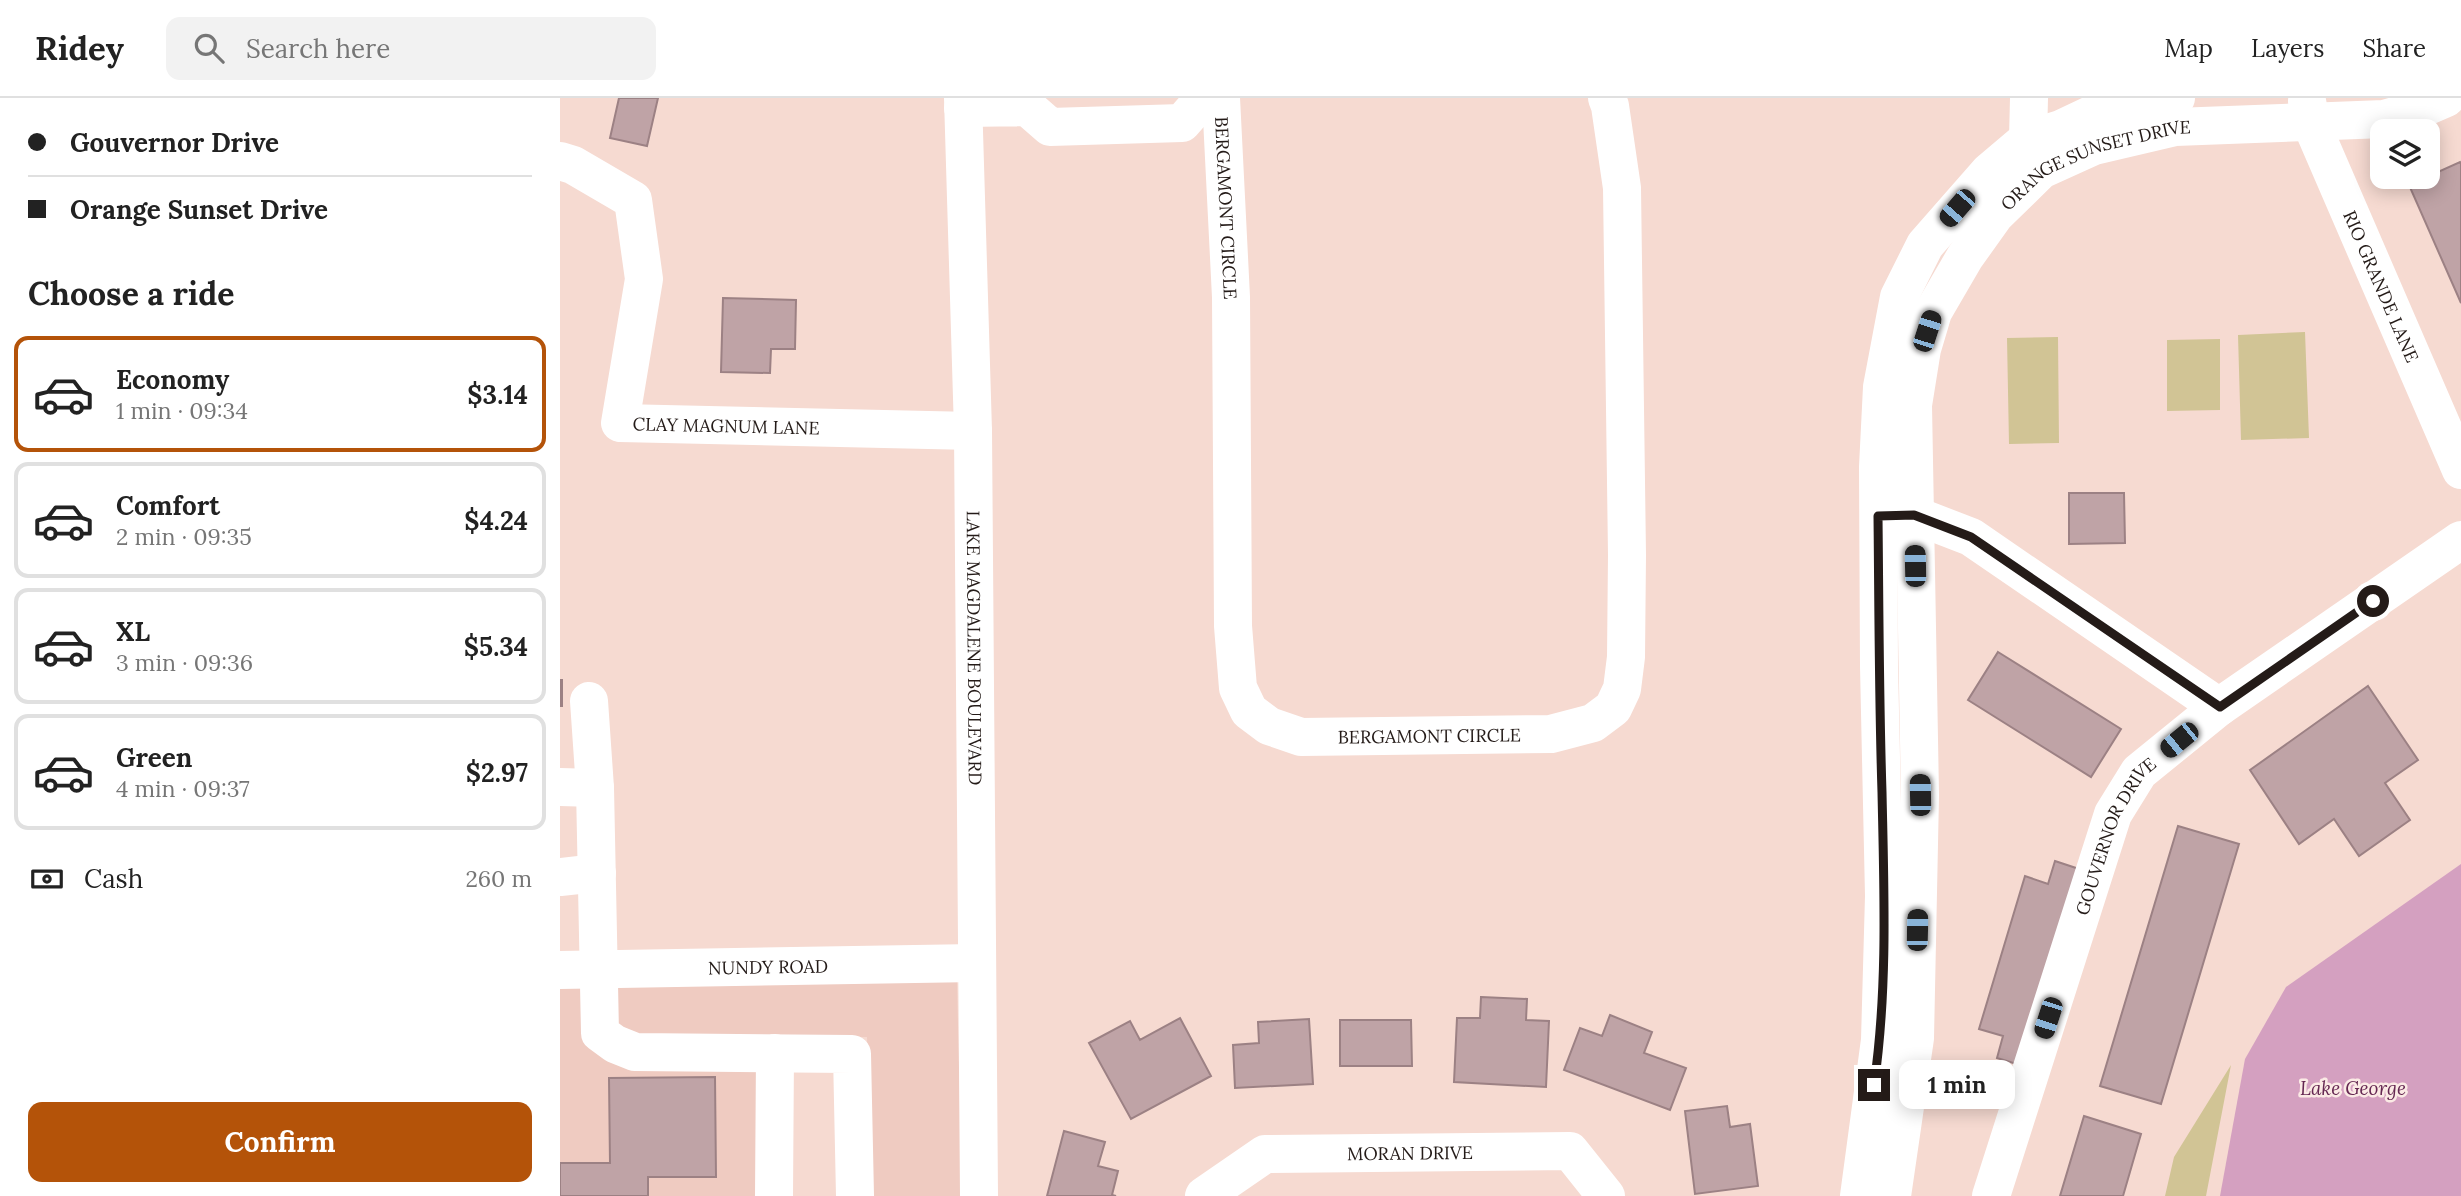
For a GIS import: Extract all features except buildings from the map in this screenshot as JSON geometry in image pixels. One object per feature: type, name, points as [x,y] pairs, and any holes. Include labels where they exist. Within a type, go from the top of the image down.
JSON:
[{"type":"street","points":[[963,103],[1030,103],[1050,127],[1182,123],[1204,98]]},
{"type":"street","name":"BERGAMONT CIRCLE","points":[[1219,98],[1230,297],[1233,626],[1238,688],[1249,711],[1269,726],[1301,737],[1551,734],[1592,723],[1612,708],[1622,689],[1626,657],[1627,555],[1622,188],[1607,98]]},
{"type":"street","points":[[2029,98],[2035,154]]},
{"type":"street","name":"ORANGE SUNSET DRIVE","points":[[2035,154],[2061,129],[2101,110],[2176,98]]},
{"type":"street","name":"ORANGE SUNSET DRIVE","points":[[1892,1196],[1915,1038],[1920,795],[1882,387],[1899,297],[1925,245],[1989,172],[2035,154],[2094,146],[2175,127],[2309,110],[2384,118],[2423,108],[2446,98]]},
{"type":"street","name":"LAKE MAGDALENE BOULEVARD","points":[[963,103],[972,431],[979,1196]]},
{"type":"street","name":"RIO GRANDE LANE","points":[[2309,110],[2461,470]]},
{"type":"street","name":"CLAY MAGNUM LANE","points":[[560,161],[573,165],[633,200],[644,279],[621,423],[972,431]]},
{"type":"street","points":[[1896,515],[1971,537],[2220,707]]},
{"type":"street","name":"ORANGE SUNSET DRIVE","points":[[1859,1196],[1880,1040],[1884,896],[1879,679],[1896,515]]},
{"type":"street","name":"GOUVERNOR DRIVE","points":[[1992,1196],[2113,814],[2139,772],[2220,707],[2461,540]]},
{"type":"street","points":[[589,701],[577,787],[578,875],[597,969],[600,1032],[615,1044],[635,1052],[852,1054],[855,1196]]},
{"type":"street","name":"NUNDY ROAD","points":[[560,970],[976,963]]},
{"type":"street","points":[[774,1196],[775,1053]]},
{"type":"street","name":"MORAN DRIVE","points":[[1204,1196],[1265,1154],[1570,1151],[1606,1196]]},
{"type":"shaded area","points":[[2305,332],[2309,438],[2241,440],[2238,335]]},
{"type":"shaded area","points":[[2058,337],[2059,443],[2009,444],[2007,338]]},
{"type":"shaded area","points":[[2220,339],[2220,410],[2167,411],[2167,340]]},
{"type":"shaded area","points":[[957,981],[962,1196],[871,1196],[867,1037],[637,1034],[616,1023],[614,986]]},
{"type":"shaded area","points":[[560,987],[583,987],[585,1033],[760,1071],[758,1196],[560,1196]]},
{"type":"shaded area","points":[[2231,1065],[2206,1196],[2165,1196],[2174,1157]]},
{"type":"water","name":"Lake George","points":[[2461,864],[2461,1196],[2220,1196],[2245,1059],[2286,987]]},
{"type":"route","points":[[1874,1085],[1880,1040],[1884,896],[1878,516],[1914,515],[1971,537],[2220,707],[2373,601]]}]
